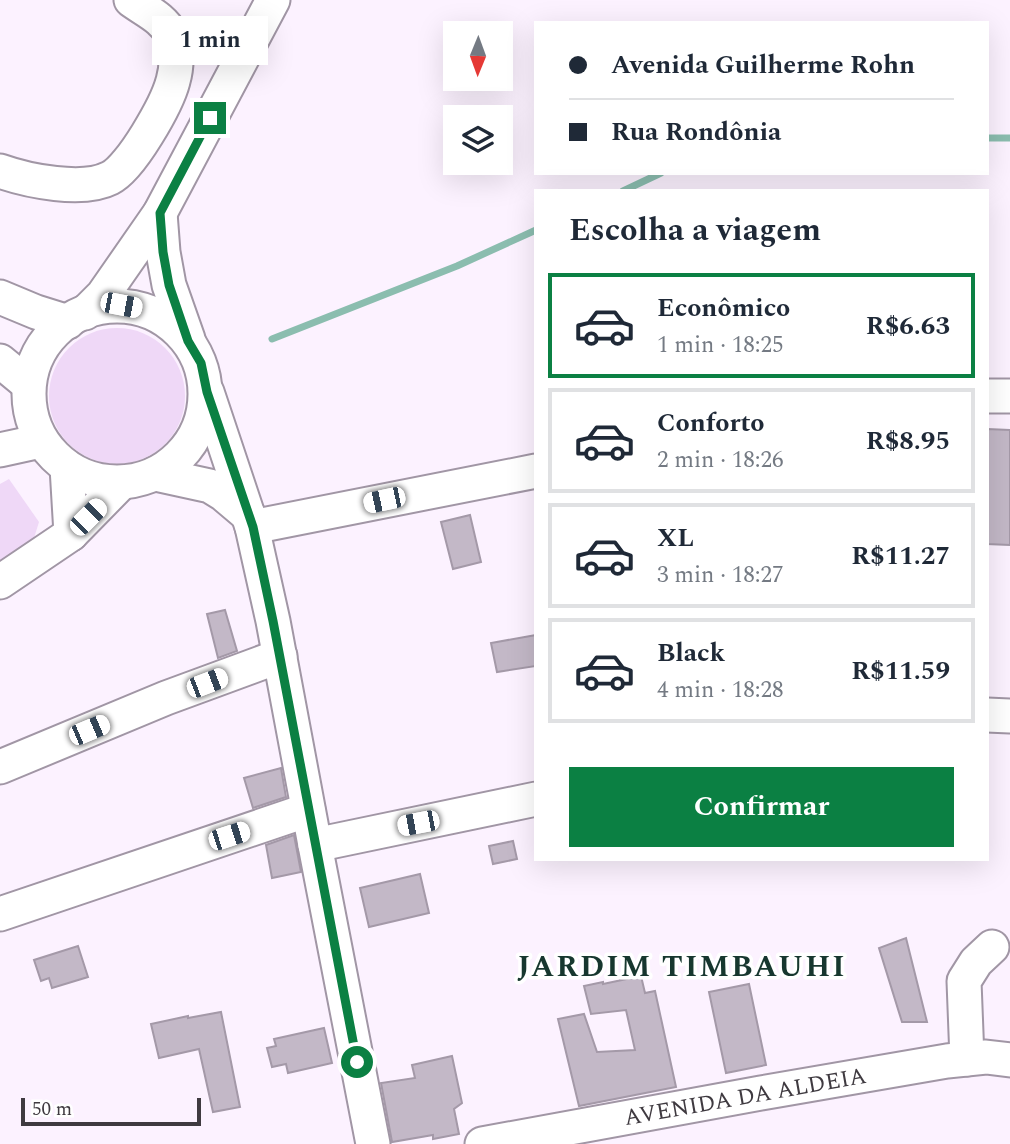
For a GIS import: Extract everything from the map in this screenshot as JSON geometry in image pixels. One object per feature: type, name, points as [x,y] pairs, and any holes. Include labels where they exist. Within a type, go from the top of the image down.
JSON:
[{"type":"street","points":[[0,172],[51,183],[89,184],[111,178],[132,158],[168,96],[174,78],[176,55],[173,37],[165,23],[131,0]]},
{"type":"street","points":[[207,392],[203,418],[193,441],[176,460],[155,474],[121,483],[93,479],[56,459],[41,441],[28,405],[28,384],[35,359],[48,337],[103,295],[160,213],[272,0]]},
{"type":"street","points":[[160,213],[169,285],[188,341],[201,363],[207,392],[251,522],[280,656],[373,1144]]},
{"type":"street","points":[[0,297],[77,317],[121,305],[146,310],[169,321],[188,341]]},
{"type":"street","points":[[0,361],[28,384]]},
{"type":"street","points":[[989,396],[1010,396]]},
{"type":"street","points":[[0,450],[41,441]]},
{"type":"street","points":[[67,467],[71,534]]},
{"type":"street","points":[[251,522],[534,471]]},
{"type":"street","points":[[155,474],[209,486],[223,494],[251,522]]},
{"type":"street","points":[[0,582],[71,534],[121,483]]},
{"type":"street","points":[[0,767],[166,698],[280,656]]},
{"type":"street","points":[[989,715],[1010,716]]},
{"type":"street","points":[[314,845],[534,799]]},
{"type":"street","points":[[0,915],[308,810]]},
{"type":"street","points":[[967,1059],[964,981],[976,962],[992,947]]},
{"type":"street","name":"AVENIDA DA ALDEIA","points":[[482,1144],[967,1059],[986,1057],[1010,1060]]},
{"type":"shaded area","points":[[117,328],[143,333],[165,348],[180,370],[185,396],[180,422],[165,444],[143,459],[117,464],[91,459],[69,444],[54,422],[49,396],[54,370],[69,348],[91,333]]},
{"type":"shaded area","points":[[9,479],[39,522],[28,557],[0,572],[0,484]]},
{"type":"building","points":[[989,429],[1010,430],[1010,545],[989,544]]},
{"type":"building","points":[[470,515],[481,562],[453,569],[441,522]]},
{"type":"building","points":[[225,610],[237,651],[218,658],[207,614]]},
{"type":"building","points":[[534,635],[534,666],[497,672],[491,643]]},
{"type":"building","points":[[281,768],[286,797],[253,808],[244,778]]},
{"type":"building","points":[[294,835],[301,872],[272,878],[266,845]]},
{"type":"building","points":[[513,841],[517,859],[493,864],[489,846]]},
{"type":"building","points":[[420,874],[429,913],[369,927],[360,888]]},
{"type":"building","points":[[906,938],[927,1022],[902,1022],[879,948]]},
{"type":"building","points":[[78,946],[88,977],[52,988],[49,978],[41,981],[34,960]]},
{"type":"building","points":[[641,976],[645,993],[655,991],[676,1087],[579,1106],[558,1019],[584,1014],[597,1052],[635,1050],[626,1010],[591,1014],[584,986]]},
{"type":"building","points":[[749,984],[766,1065],[726,1073],[709,992]]},
{"type":"building","points":[[221,1012],[240,1107],[213,1112],[199,1049],[159,1058],[151,1024]]},
{"type":"building","points":[[324,1028],[332,1063],[288,1073],[286,1064],[272,1067],[267,1048],[276,1046],[274,1039]]},
{"type":"building","points":[[452,1056],[462,1103],[454,1109],[459,1134],[392,1142],[381,1083],[415,1078],[412,1065]]},
{"type":"waterway","points":[[989,138],[1010,138]]},
{"type":"waterway","points":[[627,189],[657,175]]},
{"type":"waterway","points":[[272,339],[457,266],[534,231]]},
{"type":"district","name":"JARDIM TIMBAUHI","points":[[682,966]]},
{"type":"route","points":[[210,118],[160,213],[163,252],[169,285],[188,341],[201,363],[207,392],[253,527],[357,1062]]}]
